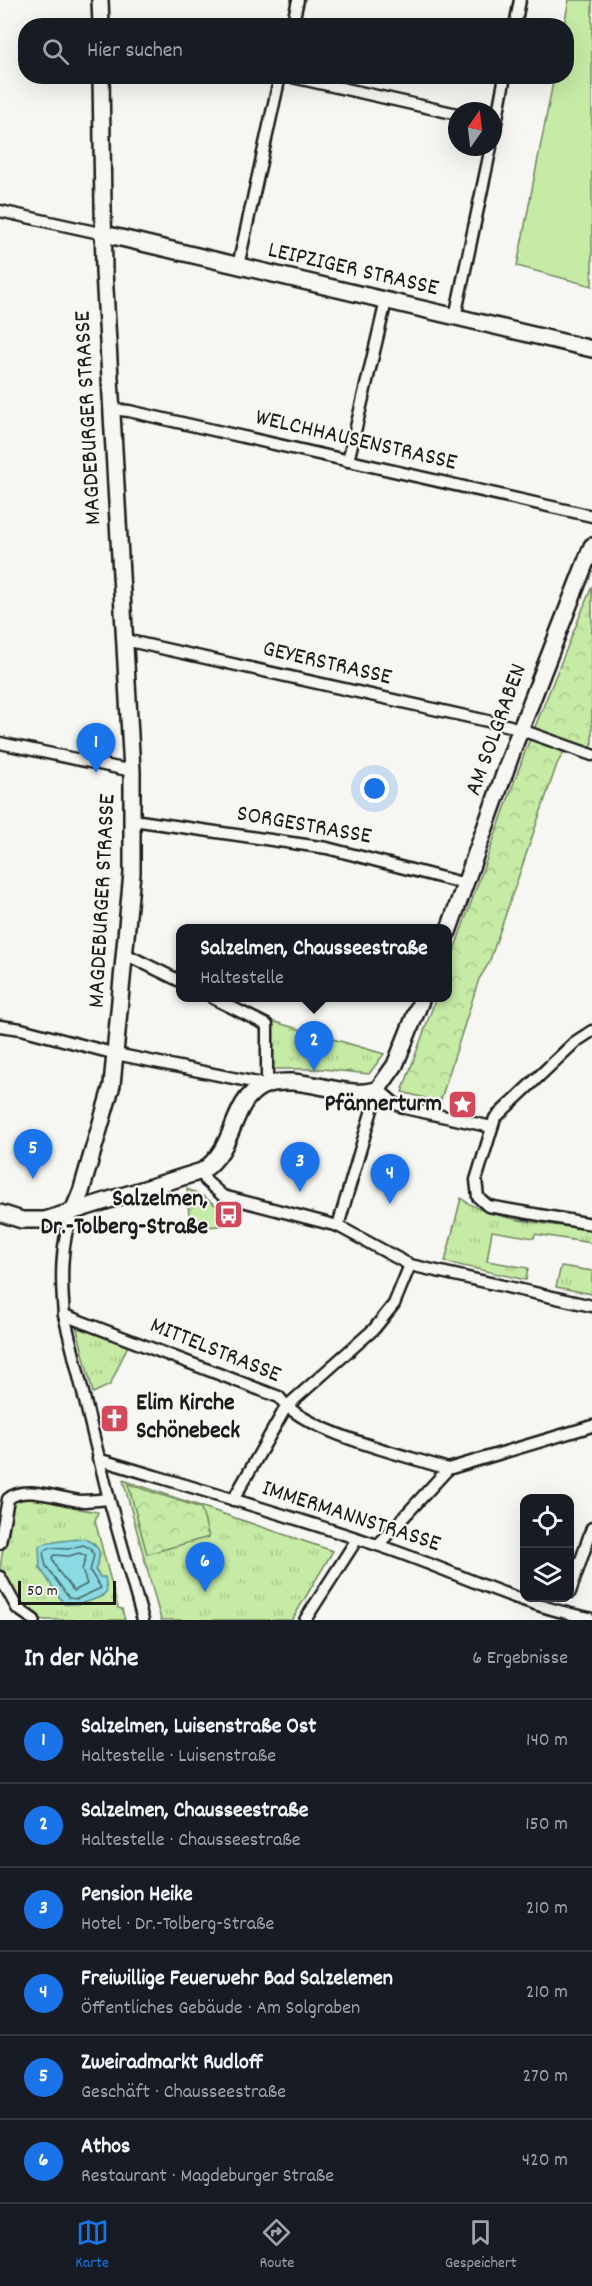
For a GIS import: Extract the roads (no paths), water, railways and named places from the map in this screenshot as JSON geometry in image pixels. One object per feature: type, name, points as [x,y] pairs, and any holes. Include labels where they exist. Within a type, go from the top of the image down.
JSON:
[{"type":"street","points":[[100,0],[100,18]]},
{"type":"street","points":[[294,18],[298,0]]},
{"type":"street","points":[[517,18],[520,0]]},
{"type":"street","name":"MAGDEBURGER STRASSE","points":[[101,84],[111,409],[132,771],[132,873],[116,1054],[108,1103],[65,1231],[64,1315],[98,1459],[143,1620]]},
{"type":"street","points":[[238,266],[278,84]]},
{"type":"street","points":[[324,84],[448,112]]},
{"type":"street","points":[[500,102],[504,84]]},
{"type":"street","points":[[456,317],[489,156]]},
{"type":"street","points":[[0,211],[104,234]]},
{"type":"street","name":"LEIPZIGER STRASSE","points":[[104,234],[592,349]]},
{"type":"street","points":[[348,461],[386,301]]},
{"type":"street","name":"WELCHHAUSENSTRASSE","points":[[111,409],[129,411],[592,516]]},
{"type":"street","name":"AM SOLGRABEN","points":[[450,924],[520,730],[592,546]]},
{"type":"street","name":"GEYERSTRASSE","points":[[124,640],[520,730],[592,755]]},
{"type":"street","points":[[0,742],[132,771]]},
{"type":"street","name":"SORGESTRASSE","points":[[133,820],[327,848],[466,884]]},
{"type":"street","points":[[125,954],[176,979]]},
{"type":"street","points":[[221,1002],[267,1025],[267,1085]]},
{"type":"street","points":[[338,1226],[378,1089],[395,1065],[420,1002]]},
{"type":"street","points":[[0,1026],[21,1029],[116,1054],[267,1085],[312,1084],[366,1092],[378,1089]]},
{"type":"street","points":[[592,1031],[575,1042],[504,1108],[492,1127],[476,1180],[476,1189],[481,1202],[498,1209],[592,1224]]},
{"type":"street","points":[[0,1214],[30,1221],[73,1211],[202,1171],[213,1164],[223,1151],[245,1101],[267,1085]]},
{"type":"street","points":[[378,1089],[405,1108],[492,1127]]},
{"type":"street","points":[[202,1171],[206,1180],[223,1196],[338,1226],[410,1265],[592,1306]]},
{"type":"street","points":[[233,1500],[286,1407],[374,1329],[394,1304],[410,1265]]},
{"type":"street","name":"MITTELSTRASSE","points":[[64,1315],[279,1397],[286,1407],[310,1423],[337,1434],[447,1468]]},
{"type":"street","points":[[378,1545],[447,1468],[592,1426]]},
{"type":"street","name":"IMMERMANNSTRASSE","points":[[98,1459],[378,1545],[562,1613],[589,1617]]},
{"type":"street","points":[[0,1543],[8,1499],[13,1494],[23,1492],[81,1501],[109,1499]]},
{"type":"street","points":[[574,1580],[592,1528]]},
{"type":"street","points":[[305,1620],[357,1539]]},
{"type":"street","points":[[0,1577],[17,1608],[34,1620]]},
{"type":"street","points":[[562,1613],[566,1602]]},
{"type":"water","points":[[85,1539],[95,1545],[99,1552],[95,1570],[100,1577],[105,1577],[107,1591],[87,1602],[64,1604],[40,1568],[39,1546]]},
{"type":"place","name":"Salzelmen, Luisenstraße Ost","points":[[96,773]]},
{"type":"place","name":"Salzelmen, Chausseestraße","points":[[314,1071]]},
{"type":"place","name":"Pfännerturm","points":[[463,1105]]},
{"type":"place","name":"Zweiradmarkt Rudloff","points":[[33,1179]]},
{"type":"place","name":"Pension Heike","points":[[300,1192]]},
{"type":"place","name":"Freiwillige Feuerwehr Bad Salzelemen","points":[[390,1204]]},
{"type":"place","name":"Salzelmen, Dr.-Tolberg-Straße","points":[[229,1214]]},
{"type":"place","name":"Elim Kirche Schönebeck","points":[[115,1418]]},
{"type":"place","name":"Athos","points":[[205,1592]]}]
